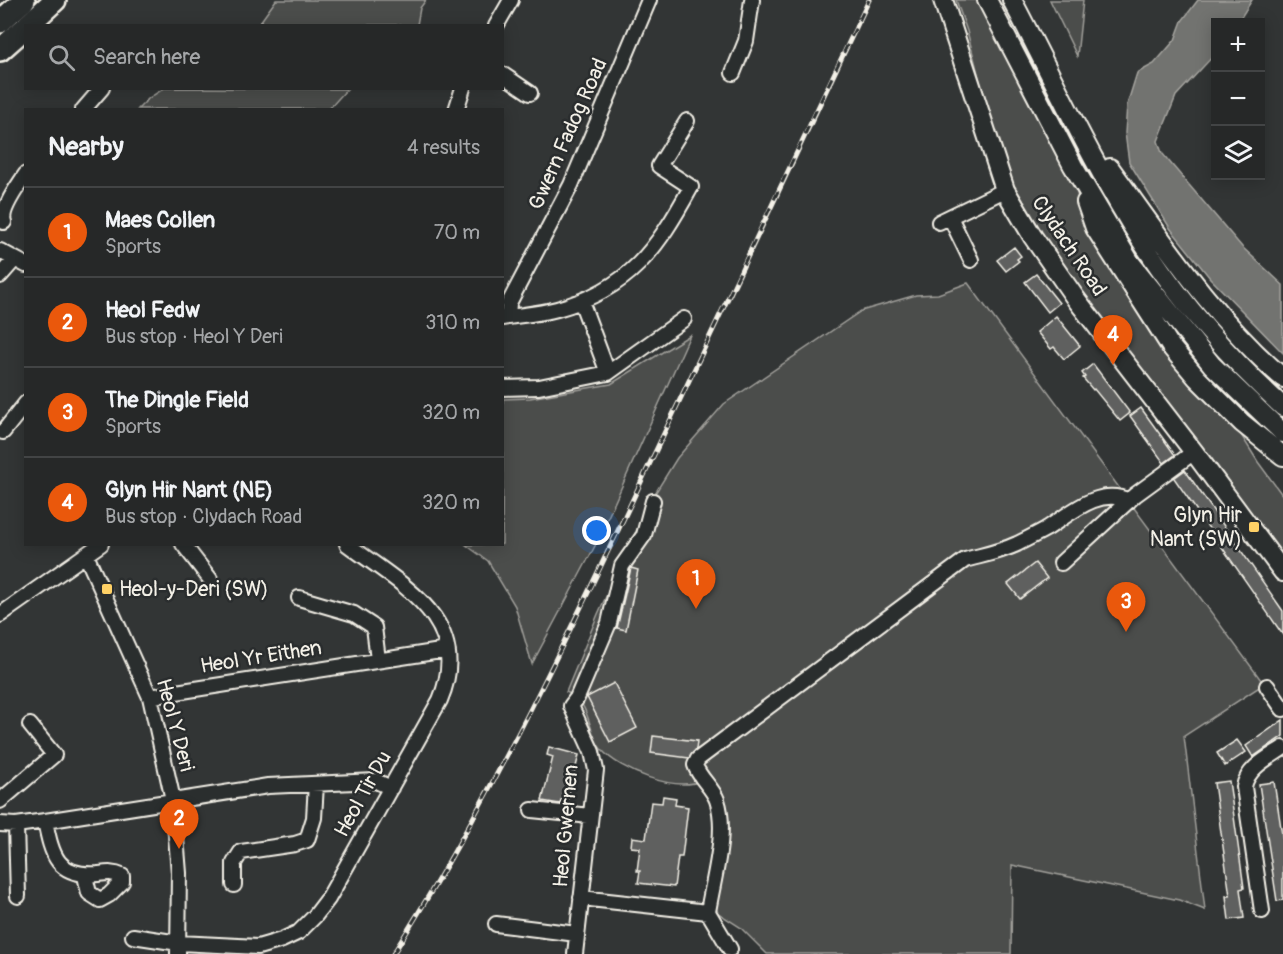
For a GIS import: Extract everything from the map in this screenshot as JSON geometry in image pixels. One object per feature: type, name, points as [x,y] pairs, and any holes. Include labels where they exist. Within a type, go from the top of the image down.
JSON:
[{"type":"highway","points":[[0,22],[24,0]]},
{"type":"highway","points":[[28,24],[55,0]]},
{"type":"highway","points":[[0,50],[24,28]]},
{"type":"main road","name":"Clydach Road","points":[[943,0],[1005,190],[1033,237],[1076,299],[1283,572]]},
{"type":"main road","points":[[987,0],[1073,166],[1130,262],[1212,364],[1283,434]]},
{"type":"main road","points":[[1012,0],[1116,198],[1173,285],[1226,351],[1283,407]]},
{"type":"main road","points":[[1072,116],[1186,272],[1240,335],[1283,378]]},
{"type":"main road","points":[[1073,166],[1095,228],[1171,347],[1197,378],[1242,423],[1283,456]]},
{"type":"street","points":[[497,24],[511,0]]},
{"type":"street","name":"Gwern Fadog Road","points":[[505,317],[509,303],[571,185],[649,0]]},
{"type":"street","points":[[733,74],[746,41],[752,0]]},
{"type":"street","points":[[504,75],[530,93]]},
{"type":"street","points":[[84,108],[100,90]]},
{"type":"street","points":[[457,108],[462,90]]},
{"type":"street","points":[[505,317],[556,309],[581,301],[607,288],[643,261],[670,225],[691,187],[659,166],[687,121]]},
{"type":"street","points":[[4,222],[2,218],[5,210],[24,177]]},
{"type":"street","points":[[971,260],[944,220],[1005,190]]},
{"type":"street","points":[[0,251],[20,262],[0,276]]},
{"type":"street","points":[[581,301],[608,373]]},
{"type":"street","points":[[504,388],[539,387],[608,373],[684,319]]},
{"type":"street","points":[[4,433],[24,406]]},
{"type":"street","points":[[1061,563],[1129,501],[1194,452]]},
{"type":"street","points":[[730,949],[708,912],[722,828],[716,798],[697,771],[695,765],[698,759],[965,560],[989,555],[1019,543],[1069,513],[1105,497],[1121,497],[1129,501]]},
{"type":"street","name":"Heol Gwernen","points":[[575,954],[596,770],[592,752],[571,706],[577,698],[609,623],[622,566],[644,535],[653,501]]},
{"type":"street","points":[[0,615],[98,546]]},
{"type":"street","points":[[185,546],[210,579]]},
{"type":"street","name":"Heol Tir Du","points":[[133,936],[179,948],[258,946],[282,940],[299,932],[328,898],[391,788],[446,685],[447,650],[444,634],[435,616],[419,599],[350,546]]},
{"type":"street","name":"Heol Y Deri","points":[[86,555],[150,697],[172,800],[179,873],[179,948]]},
{"type":"street","name":"Heol Yr Eithen","points":[[299,598],[354,614],[374,627],[378,660]]},
{"type":"street","name":"Heol Yr Eithen","points":[[150,697],[447,650]]},
{"type":"street","points":[[1267,686],[1283,709]]},
{"type":"street","points":[[0,801],[54,755],[30,725]]},
{"type":"street","points":[[1262,911],[1244,788],[1245,780],[1255,768],[1283,748]]},
{"type":"street","points":[[0,824],[16,825],[45,821],[268,786],[376,781],[391,788]]},
{"type":"street","points":[[234,885],[234,863],[241,852],[308,840],[314,818],[316,784]]},
{"type":"street","points":[[532,810],[590,816]]},
{"type":"street","points":[[45,821],[56,860],[68,869],[85,876]]},
{"type":"street","points":[[16,825],[18,896]]},
{"type":"street","points":[[581,898],[708,912]]},
{"type":"street","points":[[496,924],[577,934]]},
{"type":"shaded area","points":[[276,0],[426,0],[420,8],[417,24],[259,24]]},
{"type":"shaded area","points":[[956,0],[980,0],[1071,175],[1084,216],[1228,414],[1258,462],[1283,496],[1283,556],[1208,454],[1122,347],[1058,260],[1019,199],[994,135],[967,31]]},
{"type":"shaded area","points":[[1050,0],[1083,0],[1077,56]]},
{"type":"shaded area","points":[[1198,0],[1252,0],[1241,18],[1211,18],[1211,58],[1176,96],[1158,141],[1162,153],[1242,247],[1283,285],[1283,353],[1210,278],[1170,228],[1129,162],[1125,133],[1127,105],[1137,73],[1154,64],[1175,40],[1182,21]]},
{"type":"shaded area","points":[[161,90],[346,90],[330,108],[139,108]]},
{"type":"shaded area","points":[[968,283],[1264,684],[1184,736],[1205,910],[1179,900],[1012,865],[1011,954],[767,954],[740,927],[718,913],[710,897],[722,828],[703,780],[678,784],[664,782],[621,765],[601,749],[593,735],[585,710],[574,696],[566,692],[598,614],[649,503],[677,458],[724,404],[861,311],[916,295],[938,294]]},
{"type":"shaded area","points":[[690,335],[595,546],[532,664],[515,606],[488,561],[467,546],[504,546],[504,399],[530,398],[611,384]]},
{"type":"building","points":[[1014,247],[1021,256],[1017,259],[1019,261],[1006,271],[997,260]]},
{"type":"building","points":[[1036,274],[1059,303],[1048,312],[1025,282]]},
{"type":"building","points":[[1056,316],[1080,346],[1064,359],[1054,347],[1051,349],[1037,332]]},
{"type":"building","points":[[1093,364],[1130,413],[1120,421],[1083,378],[1085,377],[1082,373]]},
{"type":"building","points":[[1141,408],[1175,455],[1164,463],[1130,416]]},
{"type":"building","points":[[1185,470],[1283,611],[1283,635],[1174,478]]},
{"type":"building","points":[[1035,563],[1047,578],[1020,599],[1008,584]]},
{"type":"building","points":[[631,568],[638,570],[626,630],[617,628]]},
{"type":"building","points":[[614,683],[637,728],[610,742],[587,697]]},
{"type":"building","points":[[1283,720],[1283,736],[1253,757],[1246,746]]},
{"type":"building","points":[[653,736],[697,741],[696,749],[689,758],[651,753]]},
{"type":"building","points":[[1237,740],[1246,752],[1225,766],[1217,753]]},
{"type":"building","points":[[549,747],[579,755],[567,802],[561,800],[560,804],[542,801],[553,757],[547,755]]},
{"type":"building","points":[[1229,781],[1244,888],[1240,889],[1244,918],[1229,920],[1226,896],[1230,896],[1214,783]]},
{"type":"building","points":[[1274,782],[1283,841],[1283,900],[1277,901],[1259,784]]},
{"type":"building","points":[[663,796],[676,798],[675,805],[688,807],[682,857],[678,857],[674,887],[638,883],[640,848],[631,847],[632,837],[646,839],[651,802],[662,803]]},
{"type":"railway","points":[[393,954],[459,844],[549,673],[869,0]]},
{"type":"place","name":"Glyn Hir Nant (NE)","points":[[1113,365]]},
{"type":"place","name":"Glyn Hir Nant (SW)","points":[[1254,527]]},
{"type":"place","name":"Heol-y-Deri (SW)","points":[[107,589]]},
{"type":"place","name":"Maes Collen","points":[[696,609]]},
{"type":"place","name":"The Dingle Field","points":[[1126,632]]},
{"type":"place","name":"Heol Fedw","points":[[179,849]]}]
